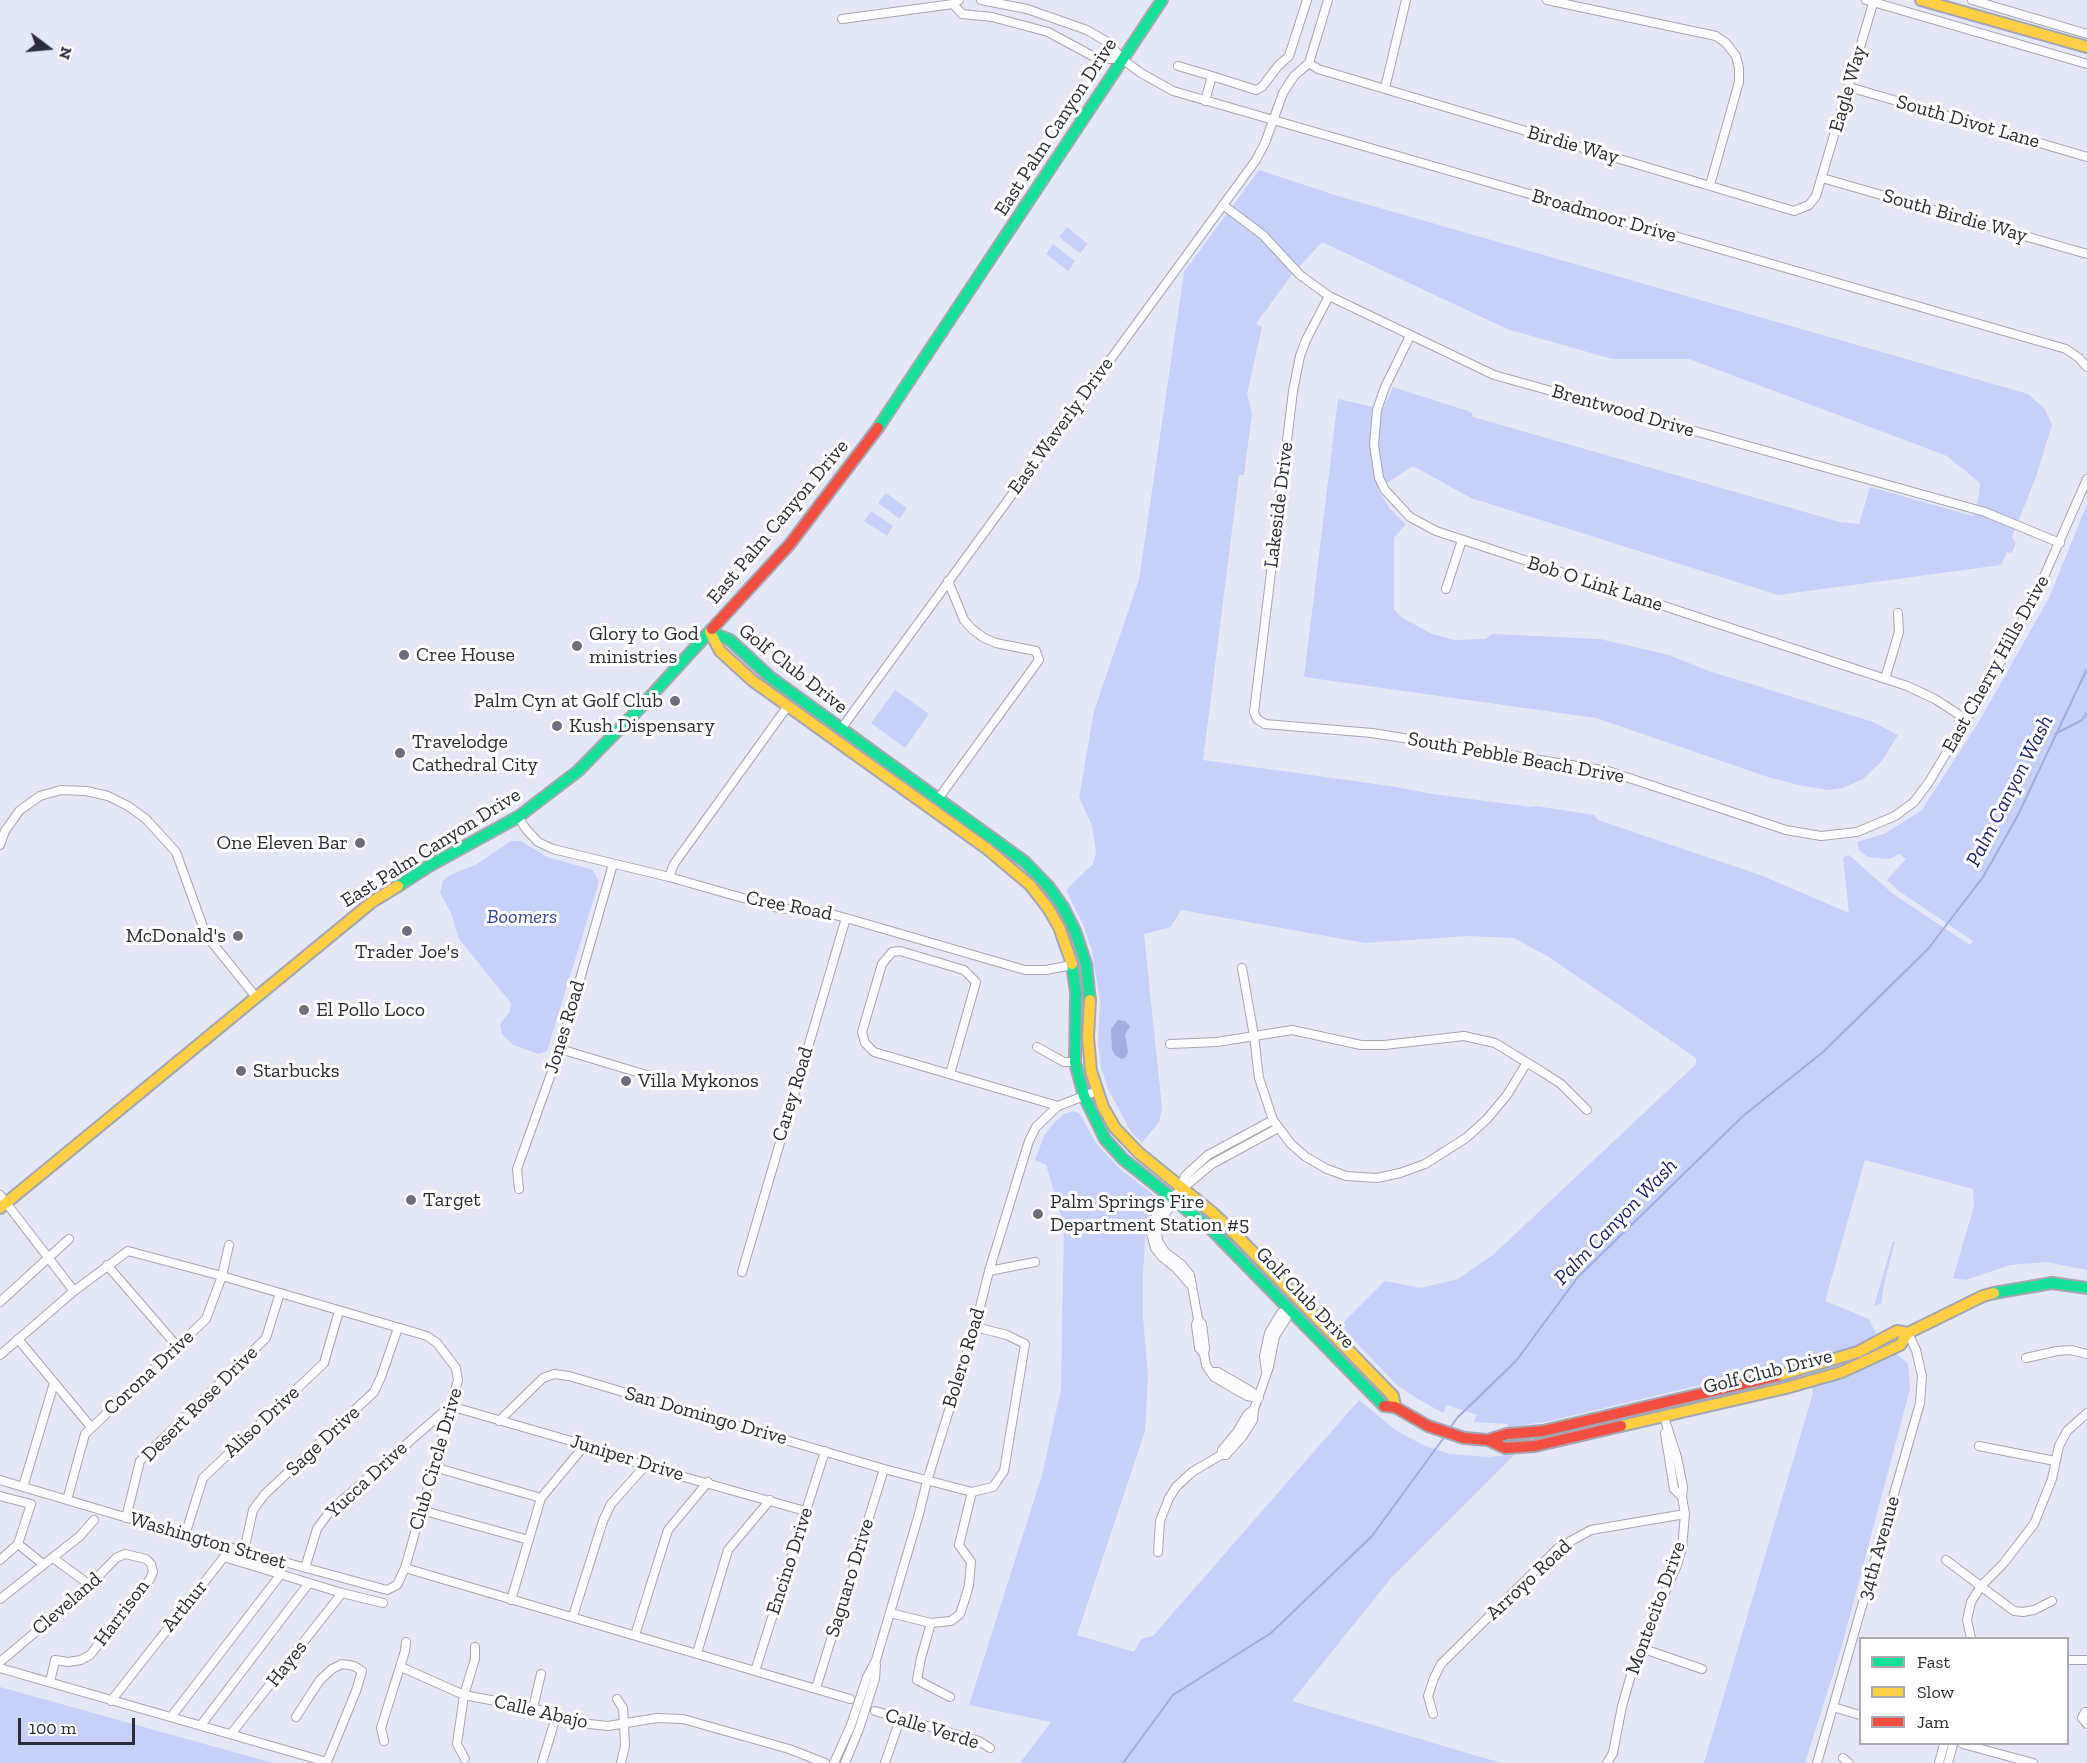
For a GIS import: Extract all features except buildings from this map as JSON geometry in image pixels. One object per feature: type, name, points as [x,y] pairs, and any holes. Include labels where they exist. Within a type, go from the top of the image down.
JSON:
[{"type":"street","name":"Broadmoor Drive","points":[[981,0],[1027,9],[1087,30],[1109,43],[1122,59],[1162,86],[2066,349],[2087,367]]},
{"type":"street","name":"East Palm Canyon Drive","points":[[2,1202],[372,902],[429,866],[518,817],[578,771],[710,632],[790,543],[867,444],[1162,0]]},
{"type":"street","points":[[1178,66],[1256,90],[1262,87],[1272,72],[1289,56],[1307,0]]},
{"type":"street","points":[[1310,63],[1328,0]]},
{"type":"street","points":[[1385,88],[1406,0]]},
{"type":"street","points":[[1549,0],[1716,36],[1726,43],[1736,56],[1739,81],[1710,185]]},
{"type":"street","points":[[1921,0],[2087,47]]},
{"type":"street","points":[[1972,0],[2087,34]]},
{"type":"street","points":[[1871,1],[2087,64]]},
{"type":"street","name":"Eagle Way","points":[[1822,178],[1871,1]]},
{"type":"street","points":[[842,19],[956,2],[962,14],[992,16],[1048,32],[1098,59],[1122,59]]},
{"type":"street","name":"Birdie Way","points":[[1310,63],[1318,69],[1794,211],[1809,205],[1816,196],[1822,178]]},
{"type":"street","name":"East Waverly Drive","points":[[841,729],[1256,160],[1282,93],[1294,76],[1310,63]]},
{"type":"street","points":[[1205,100],[1212,76]]},
{"type":"street","name":"South Divot Lane","points":[[1849,87],[2087,157]]},
{"type":"street","name":"South Birdie Way","points":[[1822,178],[2087,254]]},
{"type":"street","name":"Brentwood Drive","points":[[1223,205],[1263,235],[1300,275],[1329,296],[1494,375],[1985,512],[2060,543]]},
{"type":"street","name":"Lakeside Drive","points":[[1257,719],[1254,712],[1293,391],[1300,356],[1306,340],[1329,296]]},
{"type":"street","name":"Bob O Link Lane","points":[[1410,336],[1385,387],[1377,410],[1374,444],[1379,478],[1393,500],[1410,517],[1436,531],[1462,540],[1907,687],[1935,699],[1967,720]]},
{"type":"street","name":"East Cherry Hills Drive","points":[[1875,826],[1895,816],[1914,802],[1967,720],[2004,656],[2060,543],[2087,479]]},
{"type":"street","points":[[1446,589],[1462,540]]},
{"type":"street","points":[[938,799],[1039,660],[1036,651],[996,644],[972,628],[964,620],[948,581]]},
{"type":"street","points":[[1885,680],[1899,632],[1898,613]]},
{"type":"street","name":"Golf Club Drive","points":[[710,632],[720,651],[753,681],[1019,874],[1048,908],[1059,927],[1072,965],[1076,993],[1075,1062],[1084,1096],[1105,1139],[1123,1159],[1211,1229],[1384,1406],[1395,1407],[1428,1426],[1464,1438],[1488,1440],[1507,1434],[1543,1431],[1660,1405],[1836,1359],[1858,1352],[1897,1331],[1908,1333]]},
{"type":"street","name":"Golf Club Drive","points":[[710,632],[730,640],[770,677],[1025,862],[1049,887],[1063,907],[1075,931],[1086,964],[1090,1004],[1088,1036],[1090,1071],[1115,1128],[1128,1144],[1214,1214],[1393,1396],[1395,1407]]},
{"type":"street","points":[[669,877],[674,864],[788,707]]},
{"type":"street","name":"South Pebble Beach Drive","points":[[1257,719],[1265,724],[1372,733],[1608,771],[1801,834],[1841,835],[1875,826]]},
{"type":"street","points":[[0,845],[20,810],[40,796],[61,790],[86,791],[108,796],[128,806],[146,819],[176,852],[206,935],[256,997]]},
{"type":"street","name":"Cree Road","points":[[518,817],[538,842],[553,849],[669,877],[778,908],[827,913],[1025,970],[1046,970],[1072,965]]},
{"type":"street","name":"Jones Road","points":[[519,1189],[517,1169],[560,1049],[613,864]]},
{"type":"street","name":"Carey Road","points":[[742,1272],[846,918]]},
{"type":"street","points":[[950,1074],[976,982],[964,970],[900,951],[891,952],[882,964],[862,1032],[865,1043],[874,1052],[1058,1106]]},
{"type":"street","points":[[1242,968],[1259,1078],[1276,1124],[1291,1144],[1306,1157],[1327,1169],[1346,1176],[1377,1178],[1425,1164],[1466,1138],[1494,1111],[1526,1064]]},
{"type":"street","points":[[1170,1044],[1217,1041],[1292,1030],[1361,1045],[1384,1045],[1464,1036],[1495,1043],[1561,1084],[1587,1110]]},
{"type":"street","points":[[1037,1047],[1064,1062],[1075,1062]]},
{"type":"street","points":[[560,1049],[660,1079]]},
{"type":"street","name":"Bolero Road","points":[[871,1678],[927,1480],[975,1327],[989,1271],[1029,1141],[1036,1128],[1058,1106],[1097,1091]]},
{"type":"street","points":[[1259,1398],[1247,1396],[1215,1377],[1206,1365],[1204,1354],[1199,1348],[1198,1319],[1190,1284],[1162,1257],[1151,1238],[1150,1230],[1164,1204],[1181,1188],[1185,1176],[1208,1155],[1276,1124]]},
{"type":"street","points":[[2,1202],[74,1291]]},
{"type":"street","points":[[0,1302],[69,1239]]},
{"type":"street","name":"Corona Drive","points":[[67,1500],[85,1434],[206,1319],[222,1276],[229,1245]]},
{"type":"street","name":"Club Circle Drive","points":[[0,1354],[74,1291],[128,1251],[427,1335],[437,1343],[456,1368],[458,1380],[405,1568]]},
{"type":"street","points":[[989,1271],[1035,1262]]},
{"type":"street","points":[[107,1265],[177,1346]]},
{"type":"street","name":"Golf Club Drive","points":[[1488,1440],[1504,1449],[1535,1446],[1796,1386],[1842,1372],[1900,1345],[1908,1333],[1983,1296],[2032,1284],[2052,1283],[2087,1288]]},
{"type":"street","name":"Desert Rose Drive","points":[[126,1518],[140,1461],[266,1338],[280,1293]]},
{"type":"street","points":[[1158,1552],[1160,1521],[1169,1498],[1183,1479],[1221,1455],[1226,1455],[1253,1420],[1254,1409],[1266,1371],[1264,1356],[1269,1333],[1281,1313],[1290,1309]]},
{"type":"street","name":"Aliso Drive","points":[[185,1535],[203,1478],[324,1363],[339,1311]]},
{"type":"street","points":[[890,1613],[931,1623],[951,1621],[960,1614],[969,1585],[970,1562],[959,1545],[972,1492],[993,1487],[1004,1471],[1026,1344],[1007,1335],[975,1327]]},
{"type":"street","name":"Sage Drive","points":[[244,1551],[253,1510],[265,1494],[374,1392],[398,1328]]},
{"type":"street","name":"34th Avenue","points":[[1817,1763],[1920,1403],[1922,1376],[1916,1350],[1908,1333]]},
{"type":"street","points":[[18,1339],[91,1427]]},
{"type":"street","points":[[2026,1358],[2071,1350],[2087,1354]]},
{"type":"street","name":"San Domingo Drive","points":[[500,1421],[543,1378],[554,1374],[569,1376],[884,1469],[972,1492]]},
{"type":"street","points":[[23,1487],[54,1383]]},
{"type":"street","name":"Montecito Drive","points":[[1607,1763],[1613,1754],[1622,1706],[1641,1648],[1677,1565],[1682,1548],[1685,1514],[1683,1487],[1660,1405]]},
{"type":"street","name":"Juniper Drive","points":[[450,1406],[585,1445],[645,1466],[805,1511]]},
{"type":"street","name":"Yucca Drive","points":[[305,1568],[317,1529],[330,1511],[450,1406]]},
{"type":"street","points":[[1971,1637],[1967,1620],[1971,1602],[1981,1586],[2003,1564],[2034,1524],[2052,1479],[2059,1446],[2067,1431],[2087,1413]]},
{"type":"street","points":[[511,1600],[541,1498],[585,1445]]},
{"type":"street","points":[[1979,1446],[2055,1461]]},
{"type":"street","name":"Encino Drive","points":[[755,1671],[825,1451]]},
{"type":"street","points":[[573,1616],[610,1504],[645,1466]]},
{"type":"street","points":[[434,1467],[541,1498]]},
{"type":"street","name":"Saguaro Drive","points":[[816,1688],[884,1469]]},
{"type":"street","name":"Washington Street","points":[[0,1480],[185,1535],[387,1590],[397,1585],[405,1568]]},
{"type":"street","points":[[635,1635],[668,1530],[708,1482]]},
{"type":"street","points":[[0,1496],[31,1504],[18,1544],[0,1560]]},
{"type":"street","points":[[697,1653],[728,1550],[770,1500]]},
{"type":"street","points":[[421,1510],[530,1540]]},
{"type":"street","name":"Arroyo Road","points":[[1433,1714],[1428,1696],[1442,1664],[1558,1548],[1591,1530],[1685,1514]]},
{"type":"street","points":[[0,1599],[80,1536],[94,1520]]},
{"type":"street","points":[[18,1544],[43,1564]]},
{"type":"street","name":"Cleveland","points":[[0,1662],[90,1585],[116,1558],[125,1554],[136,1556]]},
{"type":"street","name":"Harrison","points":[[50,1682],[55,1660],[81,1660],[90,1655],[150,1580],[153,1572],[151,1564],[146,1559],[136,1556]]},
{"type":"street","name":"Arthur","points":[[111,1701],[225,1557],[342,1593],[383,1603]]},
{"type":"street","points":[[52,1558],[90,1585]]},
{"type":"street","points":[[1946,1560],[2014,1611],[2034,1610],[2052,1601]]},
{"type":"street","points":[[405,1568],[850,1699]]},
{"type":"street","points":[[171,1717],[281,1574]]},
{"type":"street","points":[[201,1725],[309,1583]]},
{"type":"street","name":"Hayes","points":[[231,1734],[342,1593]]},
{"type":"street","points":[[931,1623],[917,1680],[950,1697]]},
{"type":"street","points":[[384,1741],[381,1728],[401,1667],[406,1642]]},
{"type":"street","points":[[465,1759],[457,1744],[464,1695],[475,1659],[475,1647]]},
{"type":"street","points":[[1641,1648],[1702,1669]]},
{"type":"street","points":[[2069,1660],[2087,1660]]},
{"type":"street","points":[[0,1668],[327,1762],[362,1671],[354,1666],[342,1664],[332,1669],[320,1680],[296,1717]]},
{"type":"street","name":"Calle Abajo","points":[[401,1667],[464,1695],[533,1708],[556,1717],[608,1726],[657,1718],[682,1719],[789,1749],[825,1763]]},
{"type":"street","points":[[533,1708],[541,1674]]},
{"type":"street","points":[[834,1763],[871,1678]]},
{"type":"street","points":[[845,1763],[859,1729],[871,1678]]},
{"type":"street","points":[[617,1699],[623,1708],[625,1746],[621,1763]]},
{"type":"street","points":[[1833,1707],[1859,1715]]},
{"type":"street","name":"Calle Verde","points":[[875,1711],[979,1741],[990,1748]]},
{"type":"street","points":[[2087,1712],[2082,1718],[2087,1724]]},
{"type":"street","points":[[542,1763],[556,1717]]},
{"type":"street","points":[[885,1763],[900,1719]]},
{"type":"street","points":[[1939,1763],[1944,1745]]},
{"type":"street","points":[[1948,1763],[1952,1745]]},
{"type":"street","points":[[1970,1745],[2033,1763]]},
{"type":"street","points":[[795,1763],[801,1754]]},
{"type":"green space","points":[[1259,170],[1338,196],[2028,394],[2045,409],[2052,425],[2036,477],[2012,537],[2016,543],[2012,553],[2007,552],[2001,565],[1778,595],[1471,498],[1413,466],[1378,489],[1390,509],[1406,524],[1394,538],[1394,609],[1401,617],[1432,634],[1454,640],[1485,639],[1492,634],[1600,639],[1669,655],[1706,670],[1873,722],[1898,735],[1881,762],[1863,779],[1843,788],[1828,790],[1768,777],[1596,718],[1304,677],[1338,399],[1383,409],[1393,387],[1471,412],[1473,417],[1840,522],[1859,524],[1870,487],[1973,516],[1980,483],[1947,456],[1689,359],[1612,359],[1507,329],[1322,242],[1290,277],[1256,324],[1262,327],[1247,394],[1252,414],[1244,475],[1239,475],[1203,760],[1594,815],[1598,820],[1763,876],[1849,913],[1843,858],[1849,855],[1893,894],[1970,945],[1973,941],[1899,891],[1887,880],[1906,859],[1899,854],[1890,859],[1868,857],[1859,850],[1857,842],[1884,834],[1921,811],[1978,723],[2049,598],[2087,504],[2087,1270],[2046,1262],[2010,1265],[1966,1280],[1953,1278],[1974,1206],[1973,1189],[1865,1160],[1825,1301],[1869,1319],[1876,1334],[1908,1364],[1910,1389],[1841,1649],[1805,1763],[1704,1763],[1813,1393],[1805,1360],[1545,1422],[1508,1427],[1507,1424],[1473,1422],[1477,1415],[1447,1405],[1443,1413],[1418,1399],[1398,1386],[1340,1326],[1385,1281],[1421,1288],[1458,1279],[1494,1254],[1696,1064],[1696,1058],[1549,957],[1514,938],[1468,936],[1365,943],[1181,910],[1171,927],[1144,934],[1162,1108],[1159,1122],[1142,1143],[1131,1132],[1108,1089],[1101,1068],[1098,1042],[1100,1002],[1092,951],[1083,924],[1066,890],[1093,864],[1096,853],[1092,825],[1079,798],[1094,711],[1139,580],[1184,272]]},
{"type":"green space","points":[[1067,227],[1088,244],[1080,253],[1059,237]]},
{"type":"green space","points":[[1053,244],[1075,261],[1068,271],[1046,254]]},
{"type":"green space","points":[[886,493],[907,508],[900,519],[878,503]]},
{"type":"green space","points":[[871,511],[893,526],[887,536],[864,521]]},
{"type":"green space","points":[[895,690],[929,714],[905,748],[871,723]]},
{"type":"green space","name":"Boomers","points":[[511,841],[521,841],[547,857],[593,870],[599,882],[547,1051],[539,1054],[513,1045],[502,1034],[500,1024],[510,1011],[511,1003],[459,939],[451,913],[440,893],[443,880],[477,864]]},
{"type":"green space","points":[[1074,1111],[1080,1114],[1096,1143],[1120,1169],[1154,1195],[1157,1201],[1156,1208],[1146,1226],[1143,1274],[1143,1318],[1148,1376],[1145,1431],[1077,1635],[1134,1652],[1141,1639],[1153,1636],[1359,1400],[1397,1431],[1425,1446],[1450,1454],[1489,1457],[1515,1454],[1392,1577],[1292,1701],[1501,1763],[1020,1763],[1051,1722],[969,1705],[1042,1475],[1061,1389],[1064,1225],[1046,1165],[1035,1160],[1044,1136],[1052,1125],[1064,1114]]},
{"type":"green space","points":[[1893,1241],[1895,1241],[1881,1304],[1874,1306]]},
{"type":"green space","points":[[0,1687],[273,1763],[0,1763]]},
{"type":"shaded area","points":[[1118,1020],[1125,1021],[1130,1026],[1125,1035],[1128,1052],[1122,1059],[1115,1055],[1112,1049],[1111,1029]]},
{"type":"waterway","name":"Palm Canyon Wash","points":[[1450,1428],[1457,1418],[1516,1361],[1578,1277],[1743,1116],[1823,1052],[1928,949],[1983,877],[2017,817],[2087,669]]},
{"type":"waterway","points":[[2055,734],[2082,720],[2087,713]]},
{"type":"waterway","name":"Palm Canyon Wash","points":[[1123,1763],[1173,1695],[1271,1633],[1372,1536],[1445,1436]]},
{"type":"traffic: fast","points":[[878,428],[1162,0]]},
{"type":"traffic: fast","points":[[398,886],[429,866],[518,817],[578,771],[712,629]]},
{"type":"traffic: fast","points":[[710,632],[730,640],[770,677],[1025,862],[1049,887],[1063,907],[1075,931],[1086,964],[1090,1000]]},
{"type":"traffic: fast","points":[[1072,964],[1076,993],[1075,1062],[1084,1096],[1105,1139],[1123,1159],[1211,1229],[1384,1406]]},
{"type":"traffic: fast","points":[[1994,1293],[2052,1283],[2087,1288]]},
{"type":"traffic: slow","points":[[1921,0],[2087,47]]},
{"type":"traffic: slow","points":[[710,632],[720,651],[753,681],[986,848],[1030,885],[1059,927],[1072,964]]},
{"type":"traffic: slow","points":[[0,1208],[372,902],[398,886]]},
{"type":"traffic: slow","points":[[1090,1000],[1088,1037],[1091,1071],[1103,1107],[1115,1128],[1139,1153],[1214,1214],[1241,1240],[1393,1396],[1395,1407]]},
{"type":"traffic: slow","points":[[1621,1426],[1786,1388],[1842,1372],[1900,1345],[1908,1333],[1983,1296],[1994,1293]]},
{"type":"traffic: slow","points":[[1777,1376],[1858,1352],[1897,1331],[1908,1333]]},
{"type":"traffic: jam","points":[[712,629],[790,544],[878,428]]},
{"type":"traffic: jam","points":[[1488,1440],[1507,1434],[1543,1431],[1777,1376]]},
{"type":"traffic: jam","points":[[1384,1406],[1395,1407],[1428,1426],[1464,1438],[1488,1440],[1505,1448],[1535,1446],[1621,1426]]},
{"type":"place","name":"Glory to God ministries","points":[[577,646]]},
{"type":"place","name":"Cree House","points":[[404,655]]},
{"type":"place","name":"Palm Cyn at Golf Club","points":[[675,701]]},
{"type":"place","name":"Kush Dispensary","points":[[557,726]]},
{"type":"place","name":"Travelodge Cathedral City","points":[[400,753]]},
{"type":"place","name":"One Eleven Bar","points":[[360,843]]},
{"type":"place","name":"Trader Joe's","points":[[407,931]]},
{"type":"place","name":"McDonald's","points":[[238,936]]},
{"type":"place","name":"El Pollo Loco","points":[[304,1010]]},
{"type":"place","name":"Starbucks","points":[[241,1071]]},
{"type":"place","name":"Villa Mykonos","points":[[626,1081]]},
{"type":"place","name":"Target","points":[[411,1200]]},
{"type":"place","name":"Palm Springs Fire Department Station #5","points":[[1038,1214]]}]
